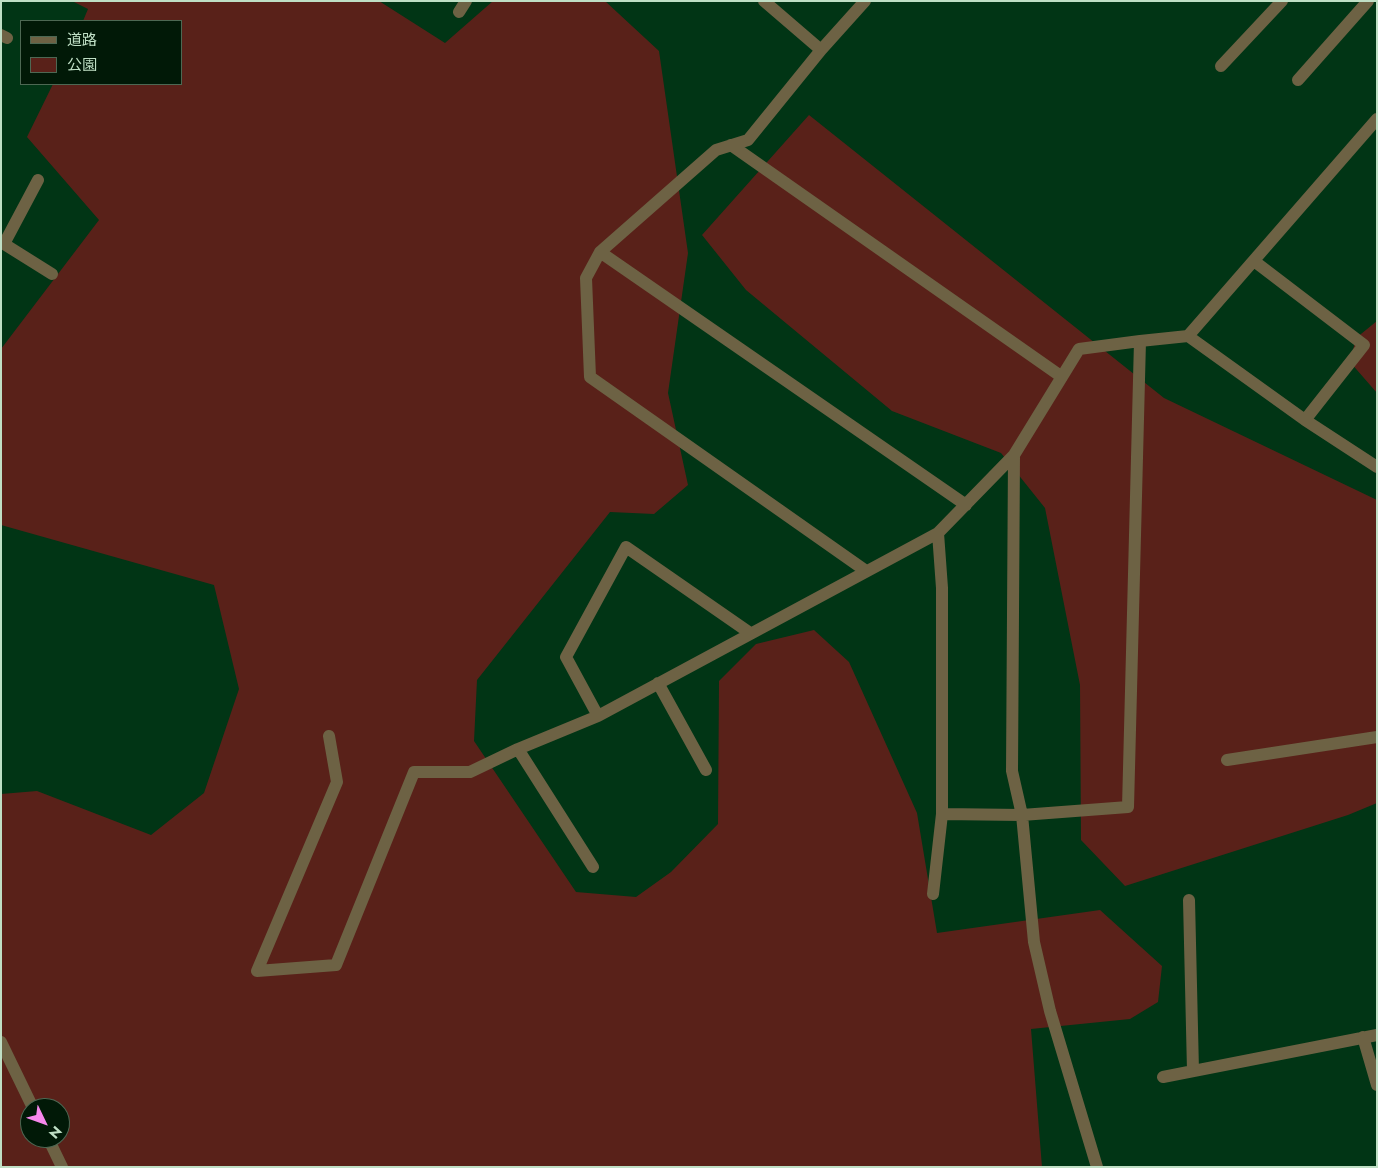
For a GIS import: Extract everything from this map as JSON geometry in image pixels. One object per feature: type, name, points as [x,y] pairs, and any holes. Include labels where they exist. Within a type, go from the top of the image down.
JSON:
[{"type":"street","points":[[764,1],[821,50]]},
{"type":"street","points":[[865,1],[821,50],[748,140],[716,150],[600,252],[586,278],[590,377],[866,571]]},
{"type":"street","points":[[1222,66],[1282,1]]},
{"type":"street","points":[[1298,80],[1368,1]]},
{"type":"street","points":[[1188,336],[1377,119]]},
{"type":"street","points":[[731,145],[1062,377]]},
{"type":"street","points":[[38,180],[3,243],[52,274]]},
{"type":"street","points":[[600,252],[966,505]]},
{"type":"street","points":[[1254,261],[1364,345],[1305,420]]},
{"type":"street","points":[[329,736],[337,782],[257,971],[336,965],[414,772],[470,772],[518,749],[598,716],[658,682],[938,533],[1014,455],[1079,349],[1140,340],[1188,336],[1305,420],[1377,467]]},
{"type":"street","points":[[942,814],[1022,816],[1128,807],[1140,340]]},
{"type":"street","points":[[1014,455],[1012,771],[1022,816],[1034,942],[1050,1012],[1097,1167]]},
{"type":"street","points":[[933,894],[942,814],[942,588],[938,533]]},
{"type":"street","points":[[598,716],[566,657],[626,548],[750,633]]},
{"type":"street","points":[[658,682],[706,770]]},
{"type":"street","points":[[1227,760],[1377,737]]},
{"type":"street","points":[[518,749],[593,867]]},
{"type":"street","points":[[1189,900],[1193,1071]]},
{"type":"street","points":[[1163,1077],[1377,1035]]},
{"type":"street","points":[[1363,1037],[1377,1086]]},
{"type":"street","points":[[1,1042],[28,1098]]},
{"type":"street","points":[[53,1148],[62,1167]]},
{"type":"green space","points":[[72,1],[379,1],[445,43],[493,1],[605,1],[659,51],[688,253],[668,393],[688,485],[654,514],[610,512],[477,680],[474,741],[576,892],[636,897],[671,872],[718,824],[719,681],[756,644],[814,630],[849,662],[917,813],[937,933],[1100,910],[1162,966],[1158,1002],[1130,1019],[1031,1029],[1042,1167],[1,1167],[1,794],[37,791],[151,835],[204,793],[239,689],[214,585],[1,525],[1,349],[99,220],[27,137],[53,85],[182,85],[182,20],[83,20],[88,9]]},
{"type":"green space","points":[[809,115],[1164,398],[1377,500],[1377,803],[1348,815],[1125,886],[1081,840],[1080,685],[1045,508],[1001,453],[892,411],[746,290],[702,235]]},
{"type":"green space","points":[[1377,321],[1377,393],[1350,362],[1356,338]]}]
